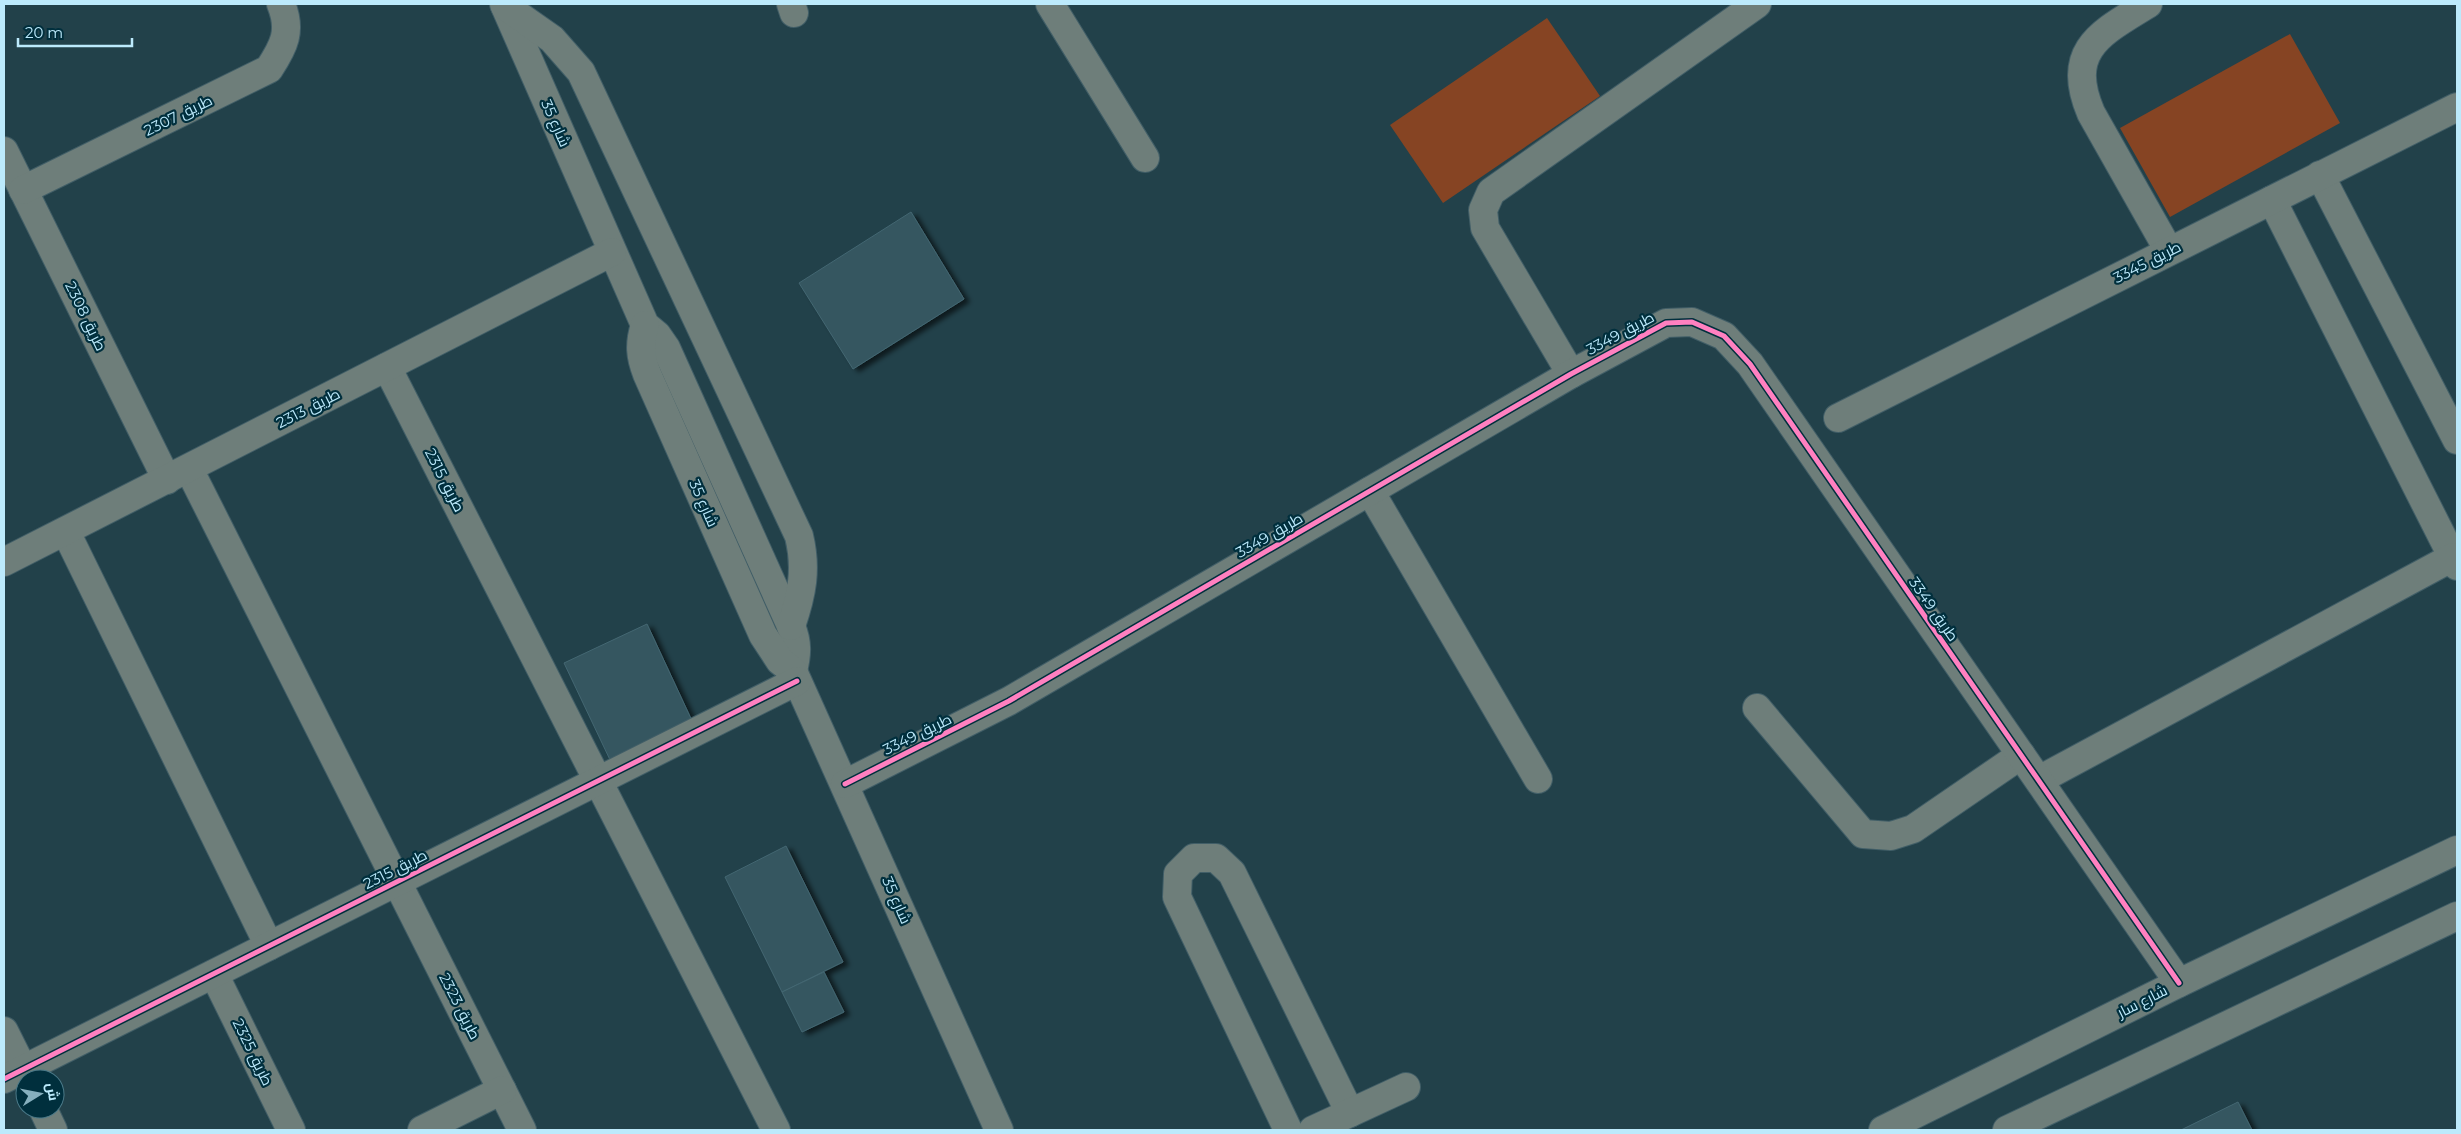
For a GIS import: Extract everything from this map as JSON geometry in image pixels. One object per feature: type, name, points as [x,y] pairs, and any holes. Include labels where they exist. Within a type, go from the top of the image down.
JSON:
[{"type":"street","name":"طريق 2307","points":[[23,190],[269,69],[284,46],[287,18],[281,4]]},
{"type":"street","points":[[1050,4],[1145,158]]},
{"type":"street","points":[[1571,374],[1485,228],[1484,210],[1491,192],[1757,4]]},
{"type":"street","points":[[2148,4],[2103,32],[2089,50],[2082,70],[2082,93],[2091,113],[2169,251]]},
{"type":"street","points":[[504,5],[552,39],[580,72],[794,527],[803,554],[804,574],[801,595],[791,626]]},
{"type":"street","name":"شارع 35","points":[[504,5],[645,325],[657,335],[666,348],[791,626],[797,640],[795,676]]},
{"type":"street","name":"طريق 3345","points":[[1838,418],[2457,107]]},
{"type":"street","name":"طريق 2308","points":[[4,151],[23,190],[397,882]]},
{"type":"street","points":[[2320,175],[2457,440]]},
{"type":"street","points":[[2039,780],[2455,561],[2449,527],[2272,200]]},
{"type":"street","name":"طريق 2313","points":[[4,562],[178,475],[612,252]]},
{"type":"street","name":"طريق 3349","points":[[845,784],[1009,701],[1571,374],[1666,324],[1692,322],[1724,336],[1750,364],[2179,982]]},
{"type":"street","name":"شارع 35","points":[[645,325],[640,341],[640,358],[646,374],[763,635],[780,661],[795,676],[999,1130]]},
{"type":"street","name":"طريق 2315","points":[[388,367],[776,1130]]},
{"type":"street","points":[[1370,490],[1538,779]]},
{"type":"street","points":[[66,532],[269,946]]},
{"type":"street","name":"طريق 2315","points":[[31,1069],[269,946],[598,781],[795,676]]},
{"type":"street","points":[[1757,708],[1863,834],[1891,836],[1913,829],[2021,755]]},
{"type":"street","name":"شارع سار","points":[[1883,1130],[2179,982],[2457,850]]},
{"type":"street","points":[[1288,1130],[1177,897],[1178,874],[1194,858],[1216,858],[1232,873],[1350,1113]]},
{"type":"street","name":"طريق 2323","points":[[397,882],[522,1130]]},
{"type":"street","points":[[2007,1130],[2457,916]]},
{"type":"street","name":"طريق 2325","points":[[214,974],[291,1130]]},
{"type":"street","points":[[4,1031],[16,1069]]},
{"type":"street","points":[[1313,1130],[1406,1087]]},
{"type":"street","points":[[422,1130],[502,1090]]},
{"type":"shaded area","points":[[1547,18],[1600,96],[1443,203],[1390,125]]},
{"type":"shaded area","points":[[2290,34],[2340,123],[2170,217],[2120,128]]},
{"type":"building","points":[[911,212],[964,299],[853,369],[799,283]]},
{"type":"building","points":[[647,624],[694,725],[612,764],[564,663]]},
{"type":"building","points":[[786,846],[843,962],[782,992],[725,877]]},
{"type":"building","points":[[824,972],[844,1012],[802,1032],[782,992]]},
{"type":"building","points":[[2238,1102],[2252,1130],[2181,1130]]},
{"type":"cycle path","points":[[845,784],[1009,701],[1571,374],[1666,323],[1692,322],[1724,336],[1750,364],[2179,983]]},
{"type":"cycle path","points":[[4,1079],[797,681]]}]
